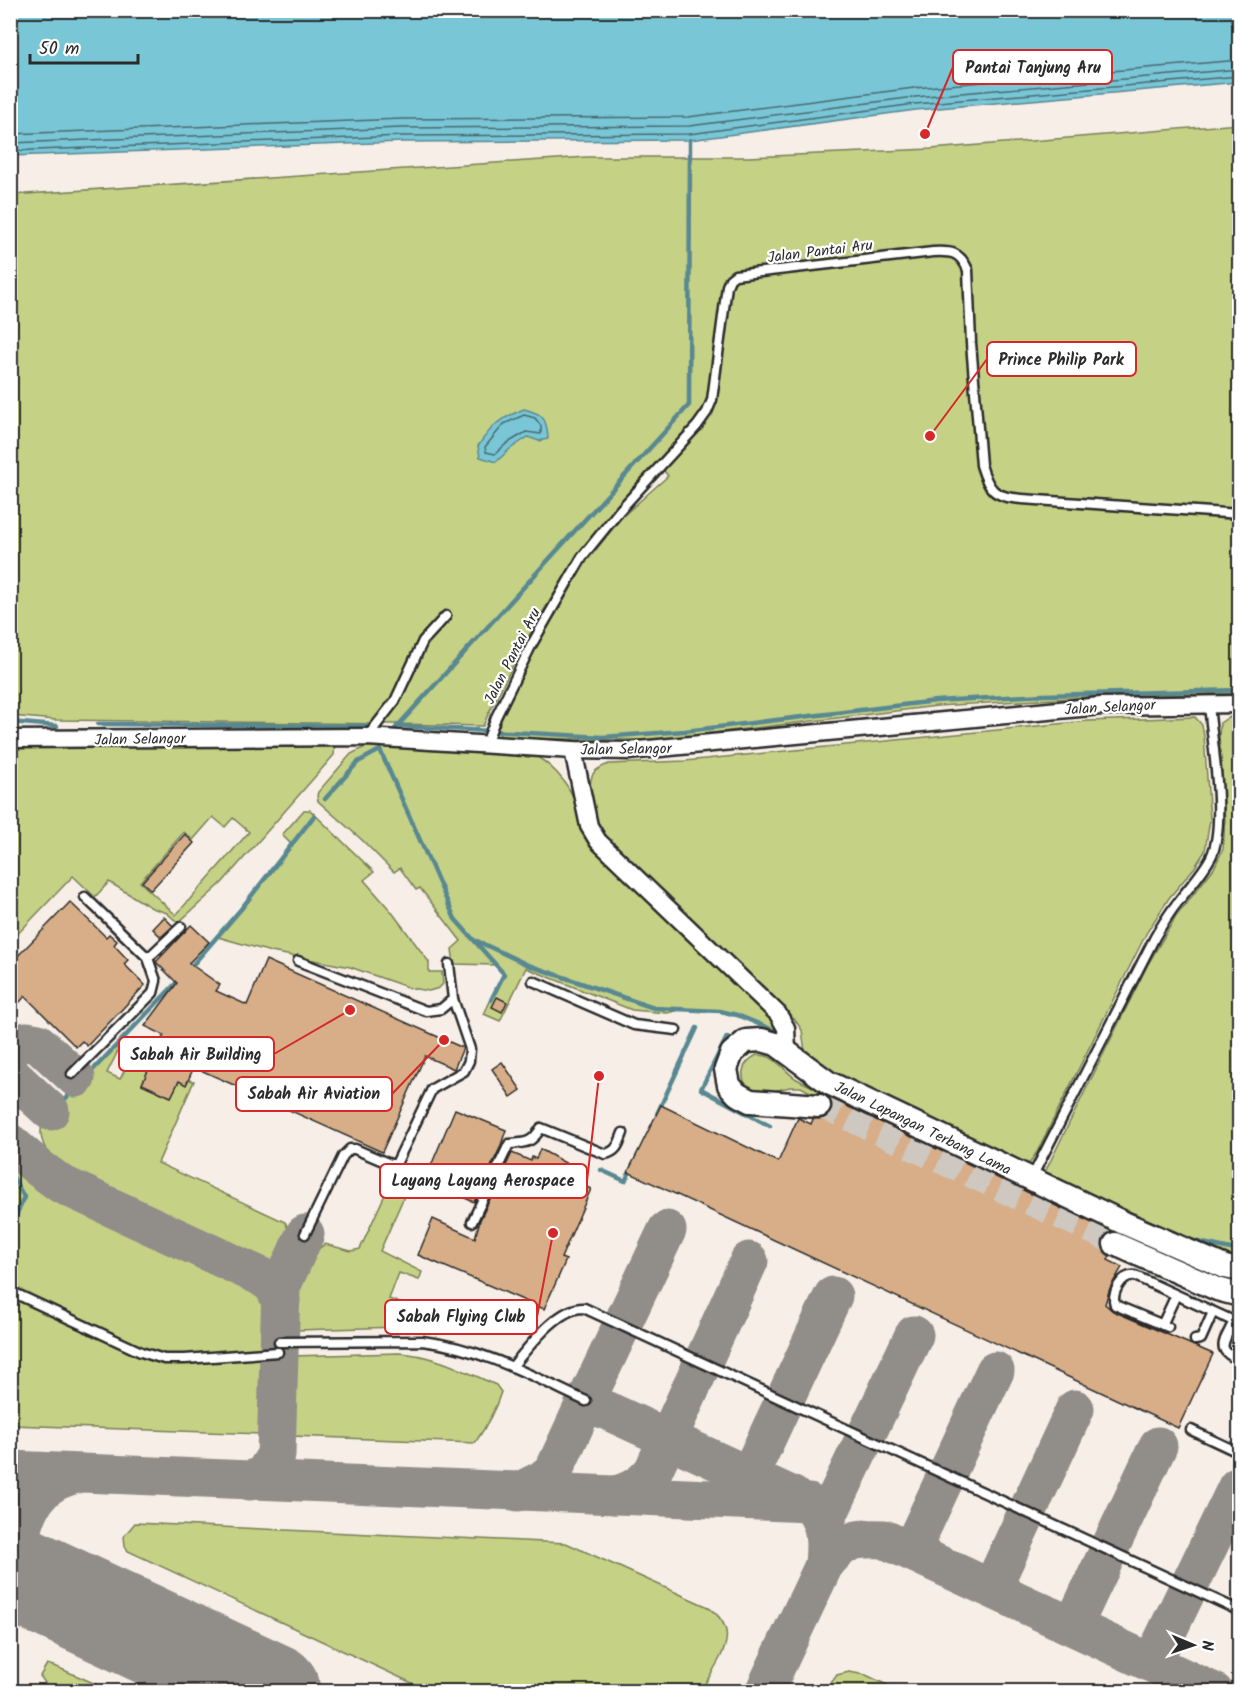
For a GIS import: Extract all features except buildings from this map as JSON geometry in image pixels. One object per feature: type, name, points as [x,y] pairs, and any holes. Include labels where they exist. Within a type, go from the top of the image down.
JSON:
[{"type":"main road","name":"Jalan Lapangan Terbang Lama","points":[[819,1106],[750,1101],[736,1094],[729,1085],[726,1069],[732,1053],[746,1041],[762,1040],[776,1044],[829,1083],[1177,1247],[1225,1267],[1239,1270]]},
{"type":"main road","points":[[1115,1244],[1217,1289],[1239,1295]]},
{"type":"street","name":"Jalan Selangor","points":[[10,739],[367,738],[628,751],[1101,706],[1239,704]]},
{"type":"street","points":[[573,750],[589,826],[598,841],[778,1014],[786,1028],[787,1052]]},
{"type":"lane","name":"Jalan Pantai Aru","points":[[486,744],[496,717],[532,644],[582,557],[620,510],[697,426],[707,412],[712,400],[728,286],[730,279],[735,275],[933,252],[957,254],[964,261],[968,270],[971,343],[981,465],[986,482],[994,493],[1006,498],[1239,514]]},
{"type":"lane","points":[[367,738],[395,701],[423,641],[446,616]]},
{"type":"lane","points":[[1031,1180],[1155,937],[1176,904],[1203,872],[1212,854],[1216,838],[1217,796],[1209,704]]},
{"type":"lane","points":[[72,1074],[153,993],[156,981],[148,958],[85,897]]},
{"type":"lane","points":[[148,958],[182,927]]},
{"type":"lane","points":[[298,960],[426,1011],[441,1009],[453,999]]},
{"type":"lane","points":[[305,1234],[342,1156],[347,1151],[355,1149],[390,1164],[396,1164],[432,1089],[464,1071],[469,1061],[470,1049],[453,999],[449,964]]},
{"type":"lane","points":[[533,981],[634,1024],[675,1030]]},
{"type":"lane","points":[[472,1222],[509,1144],[526,1143],[535,1138],[542,1128],[605,1154],[617,1148],[623,1134]]},
{"type":"lane","points":[[1176,1295],[1165,1326],[1116,1305],[1113,1301],[1124,1277],[1129,1275],[1176,1295],[1237,1323],[1223,1344],[1223,1350],[1239,1361]]},
{"type":"lane","points":[[10,1291],[141,1352],[164,1359],[278,1352]]},
{"type":"lane","points":[[512,1367],[561,1316],[572,1309],[584,1308],[1239,1611]]},
{"type":"lane","points":[[1195,1340],[1201,1339],[1213,1312]]},
{"type":"lane","points":[[279,1342],[422,1341],[470,1350],[586,1401]]},
{"type":"lane","points":[[1191,1430],[1239,1453]]},
{"type":"green space","points":[[1239,124],[1239,693],[1088,697],[937,706],[655,740],[501,738],[497,728],[536,647],[587,561],[623,516],[668,476],[658,463],[615,510],[559,586],[526,640],[483,726],[56,720],[11,716],[11,195],[587,157],[748,157],[931,149]]},
{"type":"green space","points":[[1195,717],[1202,725],[1204,736],[1210,819],[1205,851],[1169,898],[1147,932],[1037,1152],[1025,1167],[850,1085],[805,1052],[802,1030],[795,1020],[608,842],[596,824],[591,804],[590,785],[593,774],[609,764],[685,761],[1088,721]]},
{"type":"green space","points":[[1229,717],[1239,717],[1239,1259],[1230,1258],[1181,1237],[1047,1175],[1045,1172],[1148,964],[1175,918],[1214,868],[1223,849],[1225,821],[1219,736],[1220,723]]},
{"type":"green space","points":[[335,744],[334,755],[222,883],[178,923],[167,913],[152,908],[109,882],[95,897],[73,876],[11,941],[11,745],[215,747]],"holes":[[[213,817],[225,827],[233,818],[249,832],[176,915],[140,882],[184,832],[193,840]]]},
{"type":"green space","points":[[369,745],[532,754],[542,760],[558,773],[570,790],[582,820],[770,1014],[779,1026],[776,1031],[737,1015],[720,1011],[684,1009],[667,1013],[632,1010],[526,968],[500,1021],[484,1014],[503,974],[496,965],[454,964],[452,949],[461,941],[420,888],[416,890],[400,868],[394,872],[318,801],[318,792],[351,754]]},
{"type":"green space","points":[[304,810],[310,810],[374,872],[364,880],[391,911],[429,962],[429,972],[442,972],[443,984],[439,988],[429,991],[410,988],[350,967],[271,952],[218,937],[292,845],[282,835]]},
{"type":"green space","points":[[114,1047],[119,1049],[107,1073],[120,1079],[132,1056],[151,1064],[142,1084],[171,1097],[179,1081],[186,1084],[189,1080],[194,1081],[158,1163],[285,1222],[289,1238],[285,1254],[279,1264],[270,1265],[244,1255],[58,1167],[54,1162],[42,1140],[43,1122]]},
{"type":"green space","points":[[757,1055],[774,1059],[795,1078],[822,1091],[819,1097],[801,1087],[790,1087],[766,1093],[749,1089],[743,1070],[748,1061]]},
{"type":"green space","points":[[10,1162],[47,1190],[241,1277],[265,1291],[269,1302],[267,1351],[164,1356],[142,1349],[11,1286]]},
{"type":"green space","points":[[397,1168],[413,1176],[380,1251],[422,1272],[419,1280],[399,1273],[389,1299],[408,1306],[400,1327],[296,1330],[296,1294],[308,1261],[325,1244],[351,1251],[360,1249]]},
{"type":"green space","points":[[11,1295],[141,1354],[185,1362],[266,1358],[262,1434],[11,1425]]},
{"type":"green space","points":[[399,1353],[437,1360],[496,1385],[501,1392],[499,1399],[475,1443],[291,1436],[292,1356]]},
{"type":"green space","points":[[135,1523],[566,1543],[706,1606],[718,1616],[724,1626],[725,1646],[701,1691],[429,1691],[128,1551],[124,1536]]},
{"type":"green space","points":[[47,1664],[112,1691],[51,1691],[40,1676]]},
{"type":"green space","points":[[849,1672],[866,1675],[900,1691],[825,1691],[837,1675]]},
{"type":"water","points":[[10,11],[1239,11],[1239,82],[916,110],[690,140],[403,142],[11,156]]},
{"type":"water","points":[[524,409],[543,418],[547,427],[548,439],[539,441],[528,437],[496,462],[480,457],[478,446],[488,432],[502,419]]},
{"type":"waterway","points":[[394,730],[689,405],[690,140]]},
{"type":"waterway","points":[[397,726],[603,737],[685,731],[936,701],[1044,695],[1240,690]]},
{"type":"waterway","points":[[10,722],[57,726]]},
{"type":"waterway","points":[[98,724],[366,726]]},
{"type":"waterway","points":[[325,799],[358,762],[380,750],[455,919],[504,974],[491,1000]]},
{"type":"waterway","points":[[190,968],[241,909],[314,816]]},
{"type":"waterway","points":[[477,941],[528,965],[654,1008],[720,1011],[737,1015],[776,1031]]},
{"type":"waterway","points":[[43,1122],[180,979]]},
{"type":"waterway","points":[[657,1114],[697,1028]]},
{"type":"waterway","points":[[727,1037],[701,1089],[770,1126]]},
{"type":"waterway","points":[[601,1170],[625,1181],[632,1168]]},
{"type":"waterway","points":[[10,1172],[24,1197],[10,1229]]},
{"type":"waterway","points":[[1189,1240],[1240,1251]]},
{"type":"taxiway","points":[[10,1046],[27,1041],[38,1043],[76,1078]]},
{"type":"taxiway","points":[[10,1074],[50,1111]]},
{"type":"taxiway","points":[[10,1143],[61,1184],[260,1276],[273,1285],[281,1301]]},
{"type":"taxiway","points":[[667,1230],[586,1401],[793,1496]]},
{"type":"taxiway","points":[[250,1481],[264,1474],[276,1455],[281,1287],[305,1234]]},
{"type":"taxiway","points":[[615,1495],[637,1486],[653,1471],[749,1261]]},
{"type":"taxiway","points":[[729,1494],[749,1476],[833,1296]]},
{"type":"taxiway","points":[[829,1513],[914,1335]]},
{"type":"taxiway","points":[[911,1551],[995,1371]]},
{"type":"taxiway","points":[[518,1492],[542,1480],[554,1470],[586,1401]]},
{"type":"taxiway","points":[[992,1588],[1075,1409]]},
{"type":"taxiway","points":[[1073,1626],[1158,1446]]},
{"type":"taxiway","points":[[10,1470],[809,1503],[819,1517],[824,1532],[824,1565]]},
{"type":"taxiway","points":[[36,1582],[22,1551],[23,1530],[30,1509],[42,1491],[50,1485],[81,1473]]},
{"type":"taxiway","points":[[1152,1663],[1237,1487]]},
{"type":"taxiway","points":[[764,1692],[824,1565],[837,1550],[850,1542],[873,1539],[884,1539],[1214,1692]]},
{"type":"runway","points":[[10,1570],[272,1692]]},
{"type":"tunnel","points":[[819,1106],[1115,1244]]},
{"type":"place","name":"Pantai Tanjung Aru","points":[[925,134]]},
{"type":"place","name":"Prince Philip Park","points":[[930,436]]},
{"type":"place","name":"Sabah Air Building","points":[[350,1010]]},
{"type":"place","name":"Sabah Air Aviation","points":[[444,1040]]},
{"type":"place","name":"Layang Layang Aerospace","points":[[599,1076]]},
{"type":"place","name":"Sabah Flying Club","points":[[553,1233]]}]
